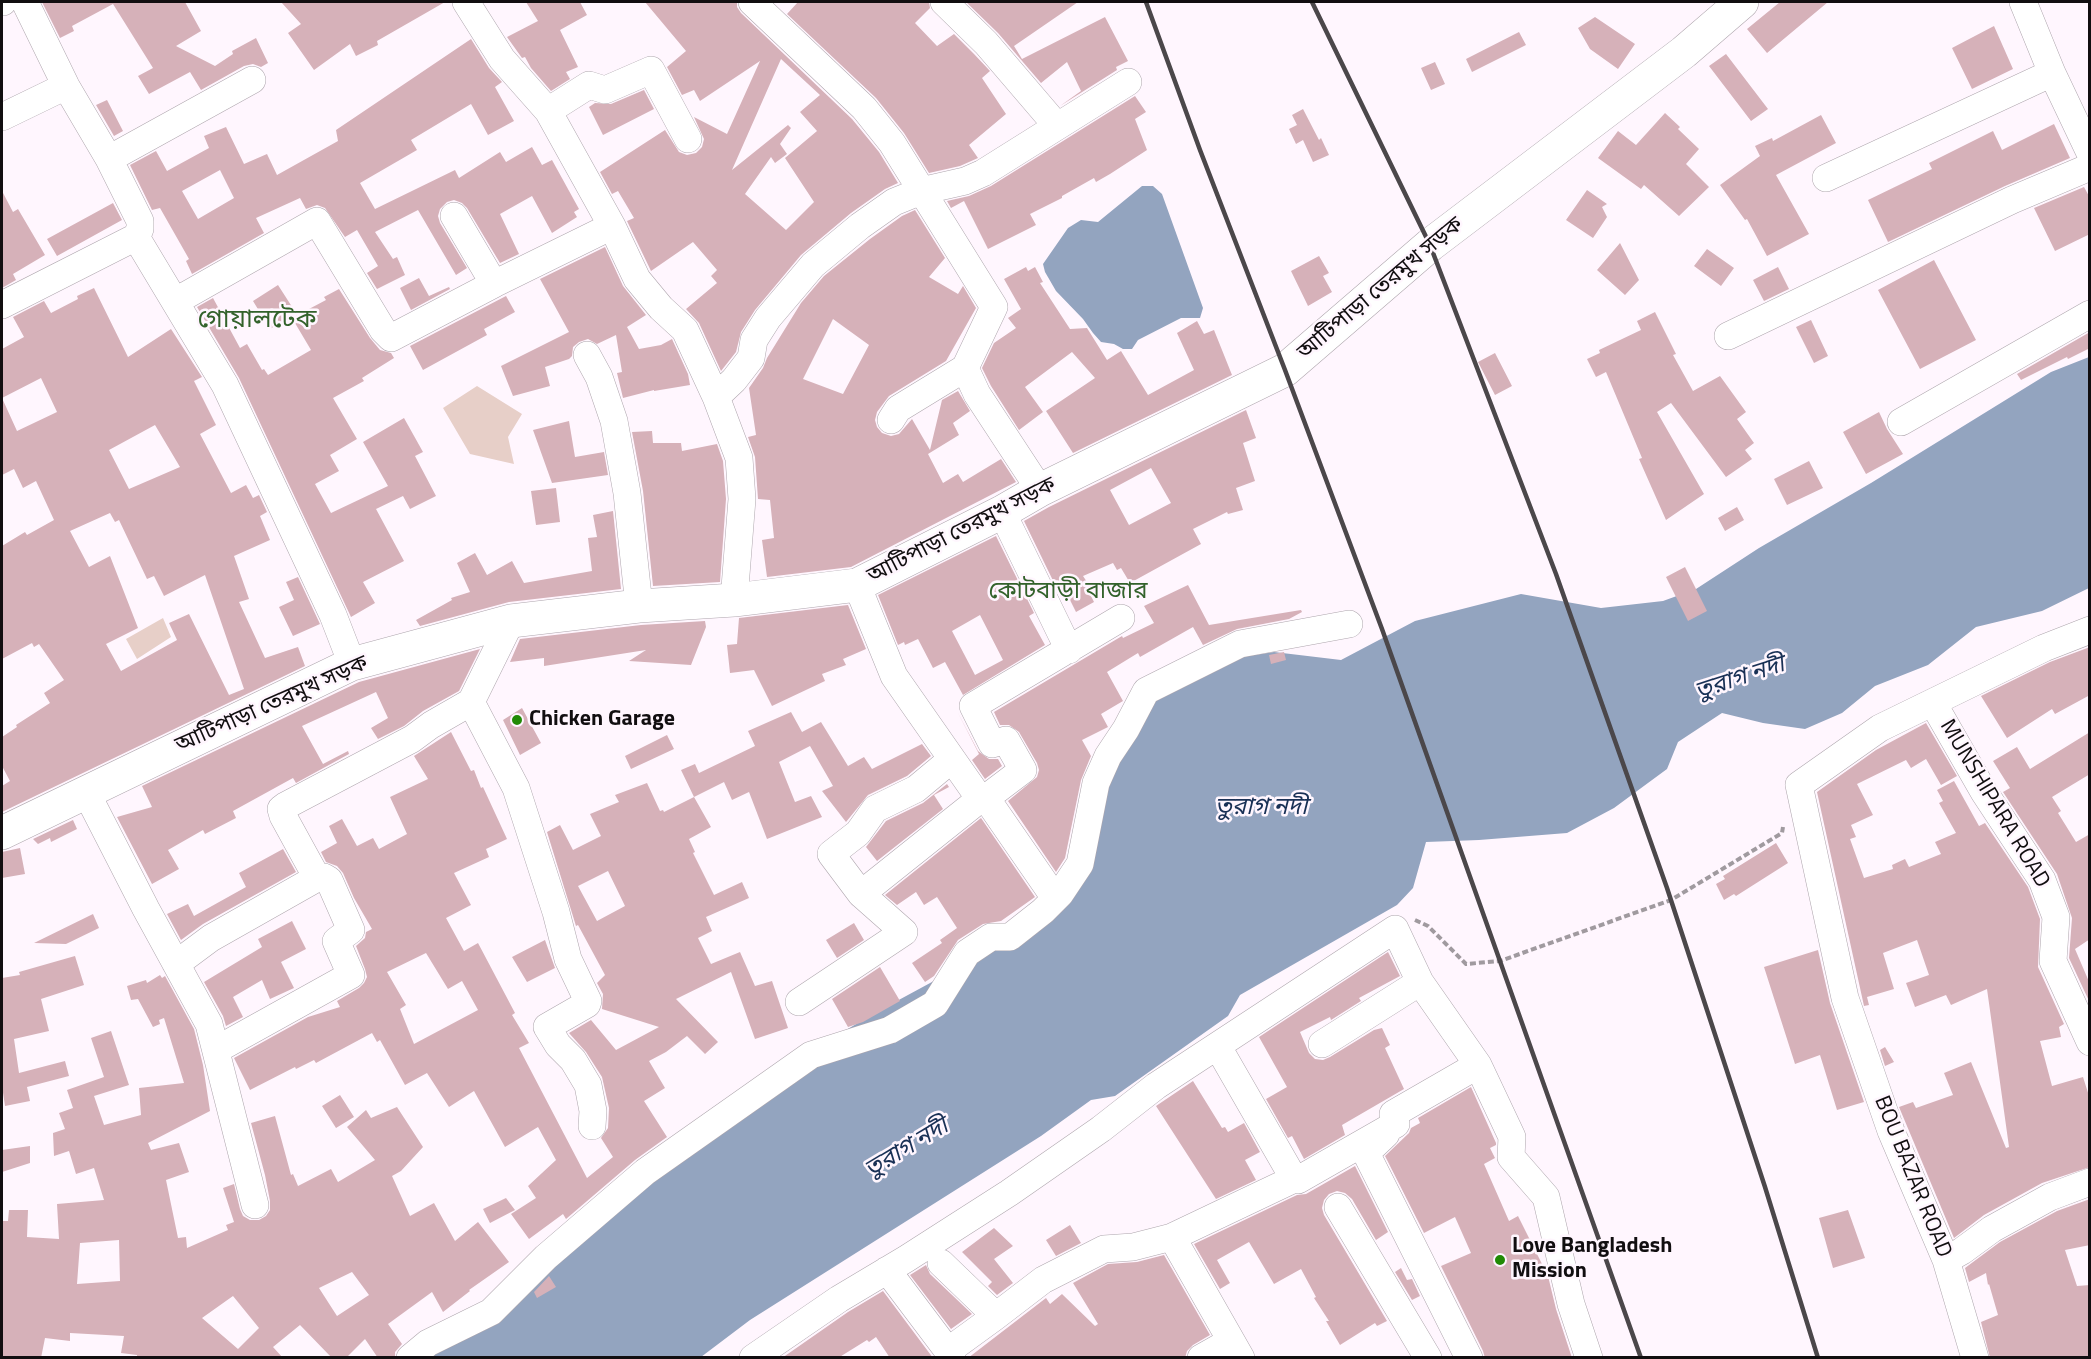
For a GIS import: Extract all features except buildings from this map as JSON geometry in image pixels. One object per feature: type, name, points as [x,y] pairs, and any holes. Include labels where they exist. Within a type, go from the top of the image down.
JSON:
[{"type":"main road","name":"আটিপাড়া তেরমুখ সড়ক","points":[[2,832],[352,664],[511,621],[639,606],[734,600],[857,585],[1002,512],[1040,490],[1285,370],[1430,244],[1684,52],[1742,2]]},
{"type":"street","points":[[2,304],[136,237],[140,229],[140,221],[109,159],[66,86],[25,2]]},
{"type":"street","points":[[466,2],[502,59],[548,111],[612,226],[638,279],[661,309],[685,330],[716,398],[739,458],[742,499],[734,600]]},
{"type":"street","points":[[752,2],[864,108],[892,143],[994,307],[965,368],[898,410],[891,420]]},
{"type":"street","points":[[944,2],[986,43],[1057,126]]},
{"type":"street","points":[[2023,2],[2052,73],[2090,153]]},
{"type":"street","points":[[548,111],[589,85],[605,90],[651,70],[688,139]]},
{"type":"street","points":[[1826,177],[2052,73]]},
{"type":"street","points":[[109,159],[252,80]]},
{"type":"street","points":[[716,398],[751,358],[754,340],[768,318],[813,265],[860,225],[894,202],[921,192],[965,181],[983,173],[1128,82]]},
{"type":"street","points":[[2,117],[66,86]]},
{"type":"street","points":[[1728,336],[2012,200],[2090,167]]},
{"type":"street","points":[[454,216],[494,284]]},
{"type":"street","points":[[176,301],[317,221],[391,338],[612,226]]},
{"type":"street","points":[[136,237],[225,385],[333,615],[352,664]]},
{"type":"street","points":[[1901,422],[2090,314]]},
{"type":"street","points":[[587,355],[600,378],[614,421],[627,493],[639,606]]},
{"type":"street","points":[[965,368],[977,394],[1040,490]]},
{"type":"street","points":[[1002,512],[1069,650]]},
{"type":"street","points":[[857,585],[894,676],[1055,898]]},
{"type":"street","points":[[861,894],[983,798],[1023,770],[1006,740],[992,744],[973,706],[1121,618]]},
{"type":"street","points":[[317,878],[282,809],[412,739],[431,724],[471,702],[511,621]]},
{"type":"street","points":[[410,1358],[428,1343],[491,1312],[546,1257],[645,1172],[811,1055],[890,1030],[935,1004],[966,953],[991,937],[1010,937],[1043,911],[1080,864],[1096,783],[1108,756],[1126,729],[1146,691],[1240,644],[1349,624]]},
{"type":"street","points":[[1933,703],[2044,648],[2090,630]]},
{"type":"street","points":[[471,702],[516,788],[556,912],[568,959],[588,1001],[587,1004],[547,1027],[558,1045],[573,1060],[588,1085],[593,1111],[592,1126]]},
{"type":"street","name":"BOU BAZAR ROAD","points":[[1933,703],[1880,728],[1799,785],[1845,998],[1891,1131],[1946,1260],[1975,1358]]},
{"type":"street","name":"MUNSHIPARA ROAD","points":[[1933,703],[1983,792],[2042,880],[2056,917],[2053,961],[2090,1042]]},
{"type":"street","points":[[799,1002],[904,932],[861,894],[831,854],[858,833],[876,809],[916,789],[952,759]]},
{"type":"street","points":[[86,792],[209,1024],[255,1205]]},
{"type":"street","points":[[176,964],[210,938],[317,878],[324,877],[329,880],[351,930],[336,941],[351,975],[216,1050]]},
{"type":"street","points":[[753,1358],[839,1299],[1009,1193],[1101,1129],[1156,1086],[1395,928],[1420,982],[1478,1065],[1512,1137],[1512,1157],[1546,1197],[1571,1304],[1589,1358]]},
{"type":"street","points":[[1322,1044],[1420,982]]},
{"type":"street","points":[[1218,1047],[1294,1179]]},
{"type":"street","points":[[1396,1124],[1393,1114],[1478,1065]]},
{"type":"street","points":[[887,1270],[950,1354],[1043,1280],[1104,1249],[1133,1247],[1172,1237],[1294,1179],[1298,1180],[1396,1124]]},
{"type":"street","points":[[1396,1124],[1366,1153],[1469,1358]]},
{"type":"street","points":[[1946,1260],[1992,1228],[2050,1197],[2090,1182]]},
{"type":"street","points":[[1338,1207],[1428,1358]]},
{"type":"street","points":[[1172,1237],[1236,1349],[1201,1358]]},
{"type":"street","points":[[941,1263],[996,1316]]},
{"type":"path","points":[[1395,928],[1410,918],[1428,926],[1466,964],[1500,961],[1671,900],[1782,833],[1785,821]]},
{"type":"shaded area","points":[[477,386],[522,414],[508,437],[514,464],[470,454],[443,408]]},
{"type":"shaded area","points":[[163,618],[171,637],[137,659],[126,639]]},
{"type":"water","points":[[1142,186],[1153,186],[1162,194],[1203,308],[1200,318],[1181,318],[1138,340],[1132,349],[1123,349],[1114,344],[1101,342],[1056,291],[1043,264],[1068,228],[1081,220],[1098,222]]},
{"type":"water","name":"তুরাগ নদী","points":[[2089,357],[2089,588],[2042,611],[1976,627],[1928,665],[1875,686],[1842,713],[1805,729],[1763,723],[1722,713],[1678,742],[1667,769],[1614,808],[1567,833],[1426,842],[1413,888],[1397,905],[1240,995],[1228,1016],[1115,1096],[1091,1100],[1041,1136],[750,1320],[701,1357],[415,1358],[755,1085],[871,1015],[980,956],[1034,921],[1105,792],[1134,704],[1175,667],[1274,652],[1341,660],[1415,621],[1521,594],[1601,608],[1663,601],[1696,589],[1759,548],[1871,483],[2051,372]]},
{"type":"railway","points":[[1146,2],[1382,629],[1641,1358]]},
{"type":"railway","points":[[1312,2],[1430,245],[1556,574],[1667,888],[1765,1187],[1818,1358]]},
{"type":"place","name":"Chicken Garage","points":[[517,720]]},
{"type":"place","name":"Love Bangladesh Mission","points":[[1500,1260]]},
{"type":"district","name":"গোয়ালটেক","points":[[257,321]]},
{"type":"district","name":"কোটবাড়ী বাজার","points":[[1068,592]]}]
